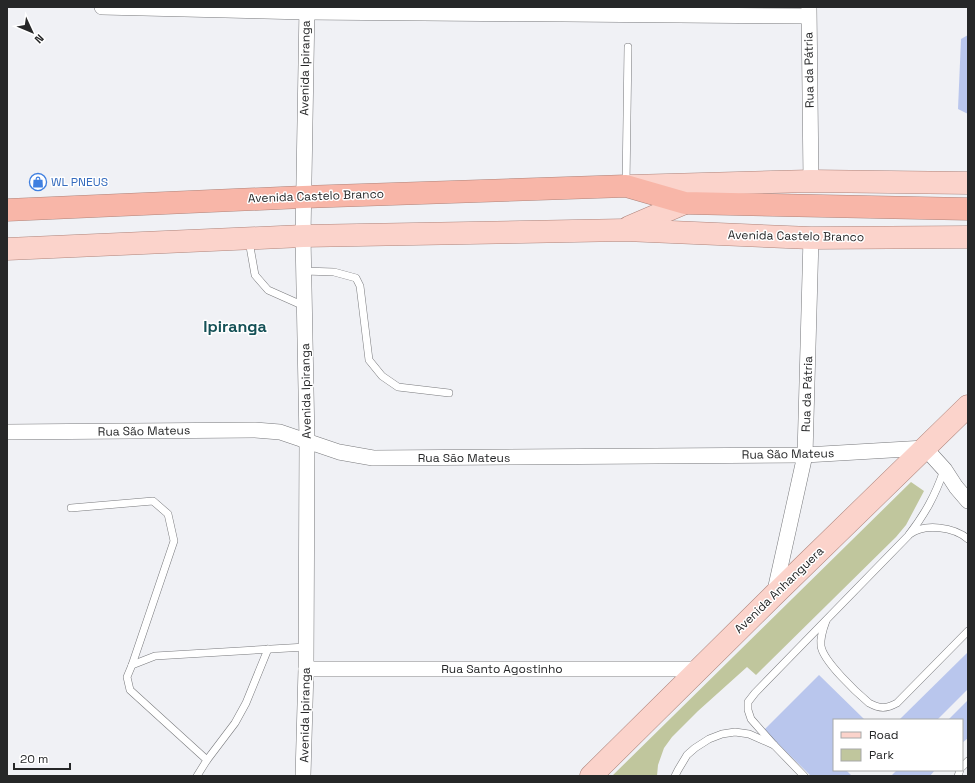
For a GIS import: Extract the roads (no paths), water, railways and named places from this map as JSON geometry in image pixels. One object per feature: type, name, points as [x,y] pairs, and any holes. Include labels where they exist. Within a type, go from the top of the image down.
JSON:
[{"type":"highway","name":"Avenida Castelo Branco","points":[[7,210],[303,197],[626,186],[685,203],[968,209]]},
{"type":"main road","name":"Avenida Castelo Branco","points":[[626,186],[811,181],[968,183]]},
{"type":"main road","name":"Avenida Castelo Branco","points":[[625,230],[685,203]]},
{"type":"main road","name":"Avenida Castelo Branco","points":[[7,249],[302,236],[625,230],[811,238],[968,237]]},
{"type":"main road","name":"Avenida Anhanguera","points":[[591,776],[698,669],[968,406]]},
{"type":"street","points":[[102,7],[306,10],[809,12]]},
{"type":"street","name":"Avenida Ipiranga","points":[[303,776],[306,669],[307,441],[302,236],[306,10]]},
{"type":"street","name":"Rua da Pátria","points":[[809,12],[811,181]]},
{"type":"street","name":"Rua da Pátria","points":[[774,595],[805,455],[811,238]]},
{"type":"street","name":"Rua São Mateus","points":[[7,432],[255,430],[280,432],[339,452],[373,458],[805,455],[925,448]]},
{"type":"street","points":[[925,448],[968,500]]},
{"type":"street","name":"Rua Santo Agostinho","points":[[306,669],[698,669]]},
{"type":"lane","points":[[626,186],[628,47]]},
{"type":"lane","points":[[249,239],[255,275],[268,290],[304,306]]},
{"type":"lane","points":[[304,271],[334,272],[356,278],[360,286],[369,360],[382,376],[398,387],[449,393]]},
{"type":"lane","points":[[908,536],[922,518],[934,497],[944,470]]},
{"type":"lane","points":[[71,508],[153,501],[168,514],[174,541],[127,677],[130,690],[206,760]]},
{"type":"lane","points":[[804,776],[751,719],[748,710],[748,702],[755,693],[914,531],[928,528],[942,528],[955,532],[968,539]]},
{"type":"lane","points":[[827,619],[821,636],[821,647],[825,656],[832,666],[866,700],[876,707],[884,708],[897,703],[968,631]]},
{"type":"lane","points":[[132,665],[155,656],[306,647]]},
{"type":"lane","points":[[196,776],[206,760],[235,723],[246,703],[268,650]]},
{"type":"lane","points":[[675,776],[687,755],[709,738],[735,732],[749,734],[774,745]]},
{"type":"place","name":"WL PNEUS","points":[[38,182]]},
{"type":"district","name":"Ipiranga","points":[[235,326]]}]
